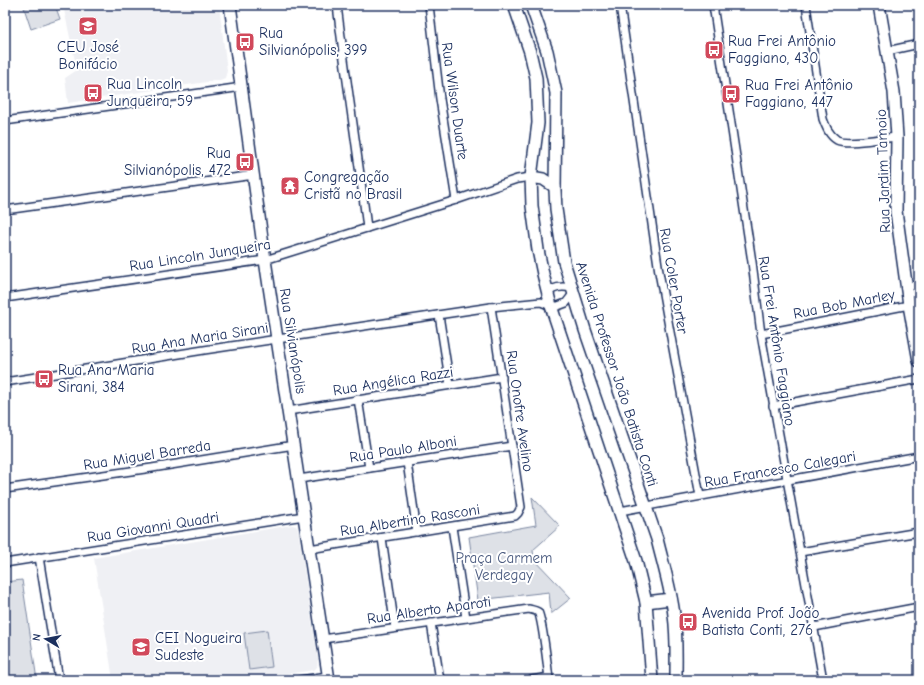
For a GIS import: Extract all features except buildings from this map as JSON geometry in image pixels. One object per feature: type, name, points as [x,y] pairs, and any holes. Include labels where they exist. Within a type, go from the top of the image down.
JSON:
[{"type":"main road","name":"Rua Silvianópolis","points":[[230,5],[265,260],[329,678]]},
{"type":"main road","points":[[514,5],[530,52],[536,78],[538,124],[532,177],[532,206],[547,300],[636,561],[646,602],[652,680]]},
{"type":"main road","name":"Avenida Professor João Batista Conti","points":[[531,5],[547,51],[556,92],[556,209],[564,262],[572,291],[657,539],[671,599],[676,636],[676,680]]},
{"type":"main road","name":"Rua Jardim Tamoio","points":[[879,5],[894,92],[897,137],[896,211],[909,305],[919,361]]},
{"type":"main road","points":[[532,177],[547,181],[555,187]]},
{"type":"main road","points":[[646,602],[671,599]]},
{"type":"street","points":[[337,5],[358,149],[367,228]]},
{"type":"street","name":"Rua Wilson Duarte","points":[[429,5],[440,99],[456,200]]},
{"type":"street","name":"Rua Coler Porter","points":[[620,5],[659,272],[700,496]]},
{"type":"street","name":"Rua Frei Antônio Faggiano","points":[[713,5],[751,255],[761,334],[823,680]]},
{"type":"street","points":[[806,5],[823,119],[830,134],[837,140],[849,142],[897,137]]},
{"type":"street","points":[[887,51],[919,44]]},
{"type":"street","points":[[5,122],[242,87]]},
{"type":"street","points":[[5,210],[254,175]]},
{"type":"street","name":"Rua Lincoln Junqueira","points":[[5,298],[265,260],[456,200],[517,179],[532,177]]},
{"type":"street","points":[[907,287],[919,284]]},
{"type":"street","name":"Rua Ana Maria Sirani","points":[[5,382],[491,307],[547,300],[563,305],[569,301],[572,291],[561,287],[547,300]]},
{"type":"street","name":"Rua Bob Marley","points":[[761,334],[909,305]]},
{"type":"street","name":"Rua Onofre Avelino","points":[[491,307],[521,507],[515,516]]},
{"type":"street","points":[[440,315],[450,385]]},
{"type":"street","name":"Rua Angélica Razzi","points":[[288,411],[502,377]]},
{"type":"street","points":[[773,406],[919,379]]},
{"type":"street","points":[[358,399],[369,468]]},
{"type":"street","name":"Rua Miguel Barreda","points":[[5,489],[294,445]]},
{"type":"street","name":"Rua Paulo Alboni","points":[[299,479],[512,446]]},
{"type":"street","name":"Rua Francesco Calegari","points":[[620,511],[919,456]]},
{"type":"street","points":[[407,462],[417,532]]},
{"type":"street","name":"Rua Giovanni Quadri","points":[[5,563],[304,516]]},
{"type":"street","name":"Rua Albertino Rasconi","points":[[309,549],[515,516]]},
{"type":"street","points":[[452,527],[466,618]]},
{"type":"street","points":[[800,552],[919,532]]},
{"type":"street","points":[[382,538],[396,628]]},
{"type":"street","points":[[39,557],[59,680]]},
{"type":"street","points":[[814,627],[919,607]]},
{"type":"street","name":"Rua Alberto Aparoti","points":[[323,639],[529,609],[535,610],[538,613],[549,678]]},
{"type":"street","points":[[431,623],[440,680]]},
{"type":"street","points":[[300,680],[329,678]]},
{"type":"street","points":[[530,680],[549,678]]},
{"type":"shaded area","points":[[63,5],[219,5],[227,71],[225,78],[68,103],[65,78],[77,70]]},
{"type":"shaded area","points":[[292,525],[296,526],[298,529],[318,660],[317,667],[314,670],[246,680],[113,680],[94,558]]},
{"type":"green space","points":[[35,5],[55,5],[60,19],[31,29],[24,8]]},
{"type":"green space","name":"Praça Carmem Verdegay","points":[[532,497],[560,526],[533,550],[534,559],[571,598],[551,614],[549,592],[478,600],[469,537],[536,525]]},
{"type":"green space","points":[[22,580],[37,680],[5,680],[5,582]]},
{"type":"green space","points":[[267,630],[272,667],[249,670],[244,633]]},
{"type":"place","name":"CEU José Bonifácio","points":[[88,26]]},
{"type":"place","name":"Rua Silvianópolis, 399","points":[[245,42]]},
{"type":"place","name":"Rua Frei Antônio Faggiano, 430","points":[[714,50]]},
{"type":"place","name":"Rua Lincoln Junqueira, 59","points":[[93,93]]},
{"type":"place","name":"Rua Frei Antônio Faggiano, 447","points":[[731,94]]},
{"type":"place","name":"Rua Silvianópolis, 472","points":[[245,162]]},
{"type":"place","name":"Congregação Cristã no Brasil","points":[[290,186]]},
{"type":"place","name":"Rua Ana Maria Sirani, 384","points":[[44,379]]},
{"type":"place","name":"Avenida Prof. João Batista Conti, 276","points":[[688,622]]},
{"type":"place","name":"CEI Nogueira Sudeste","points":[[141,647]]}]
